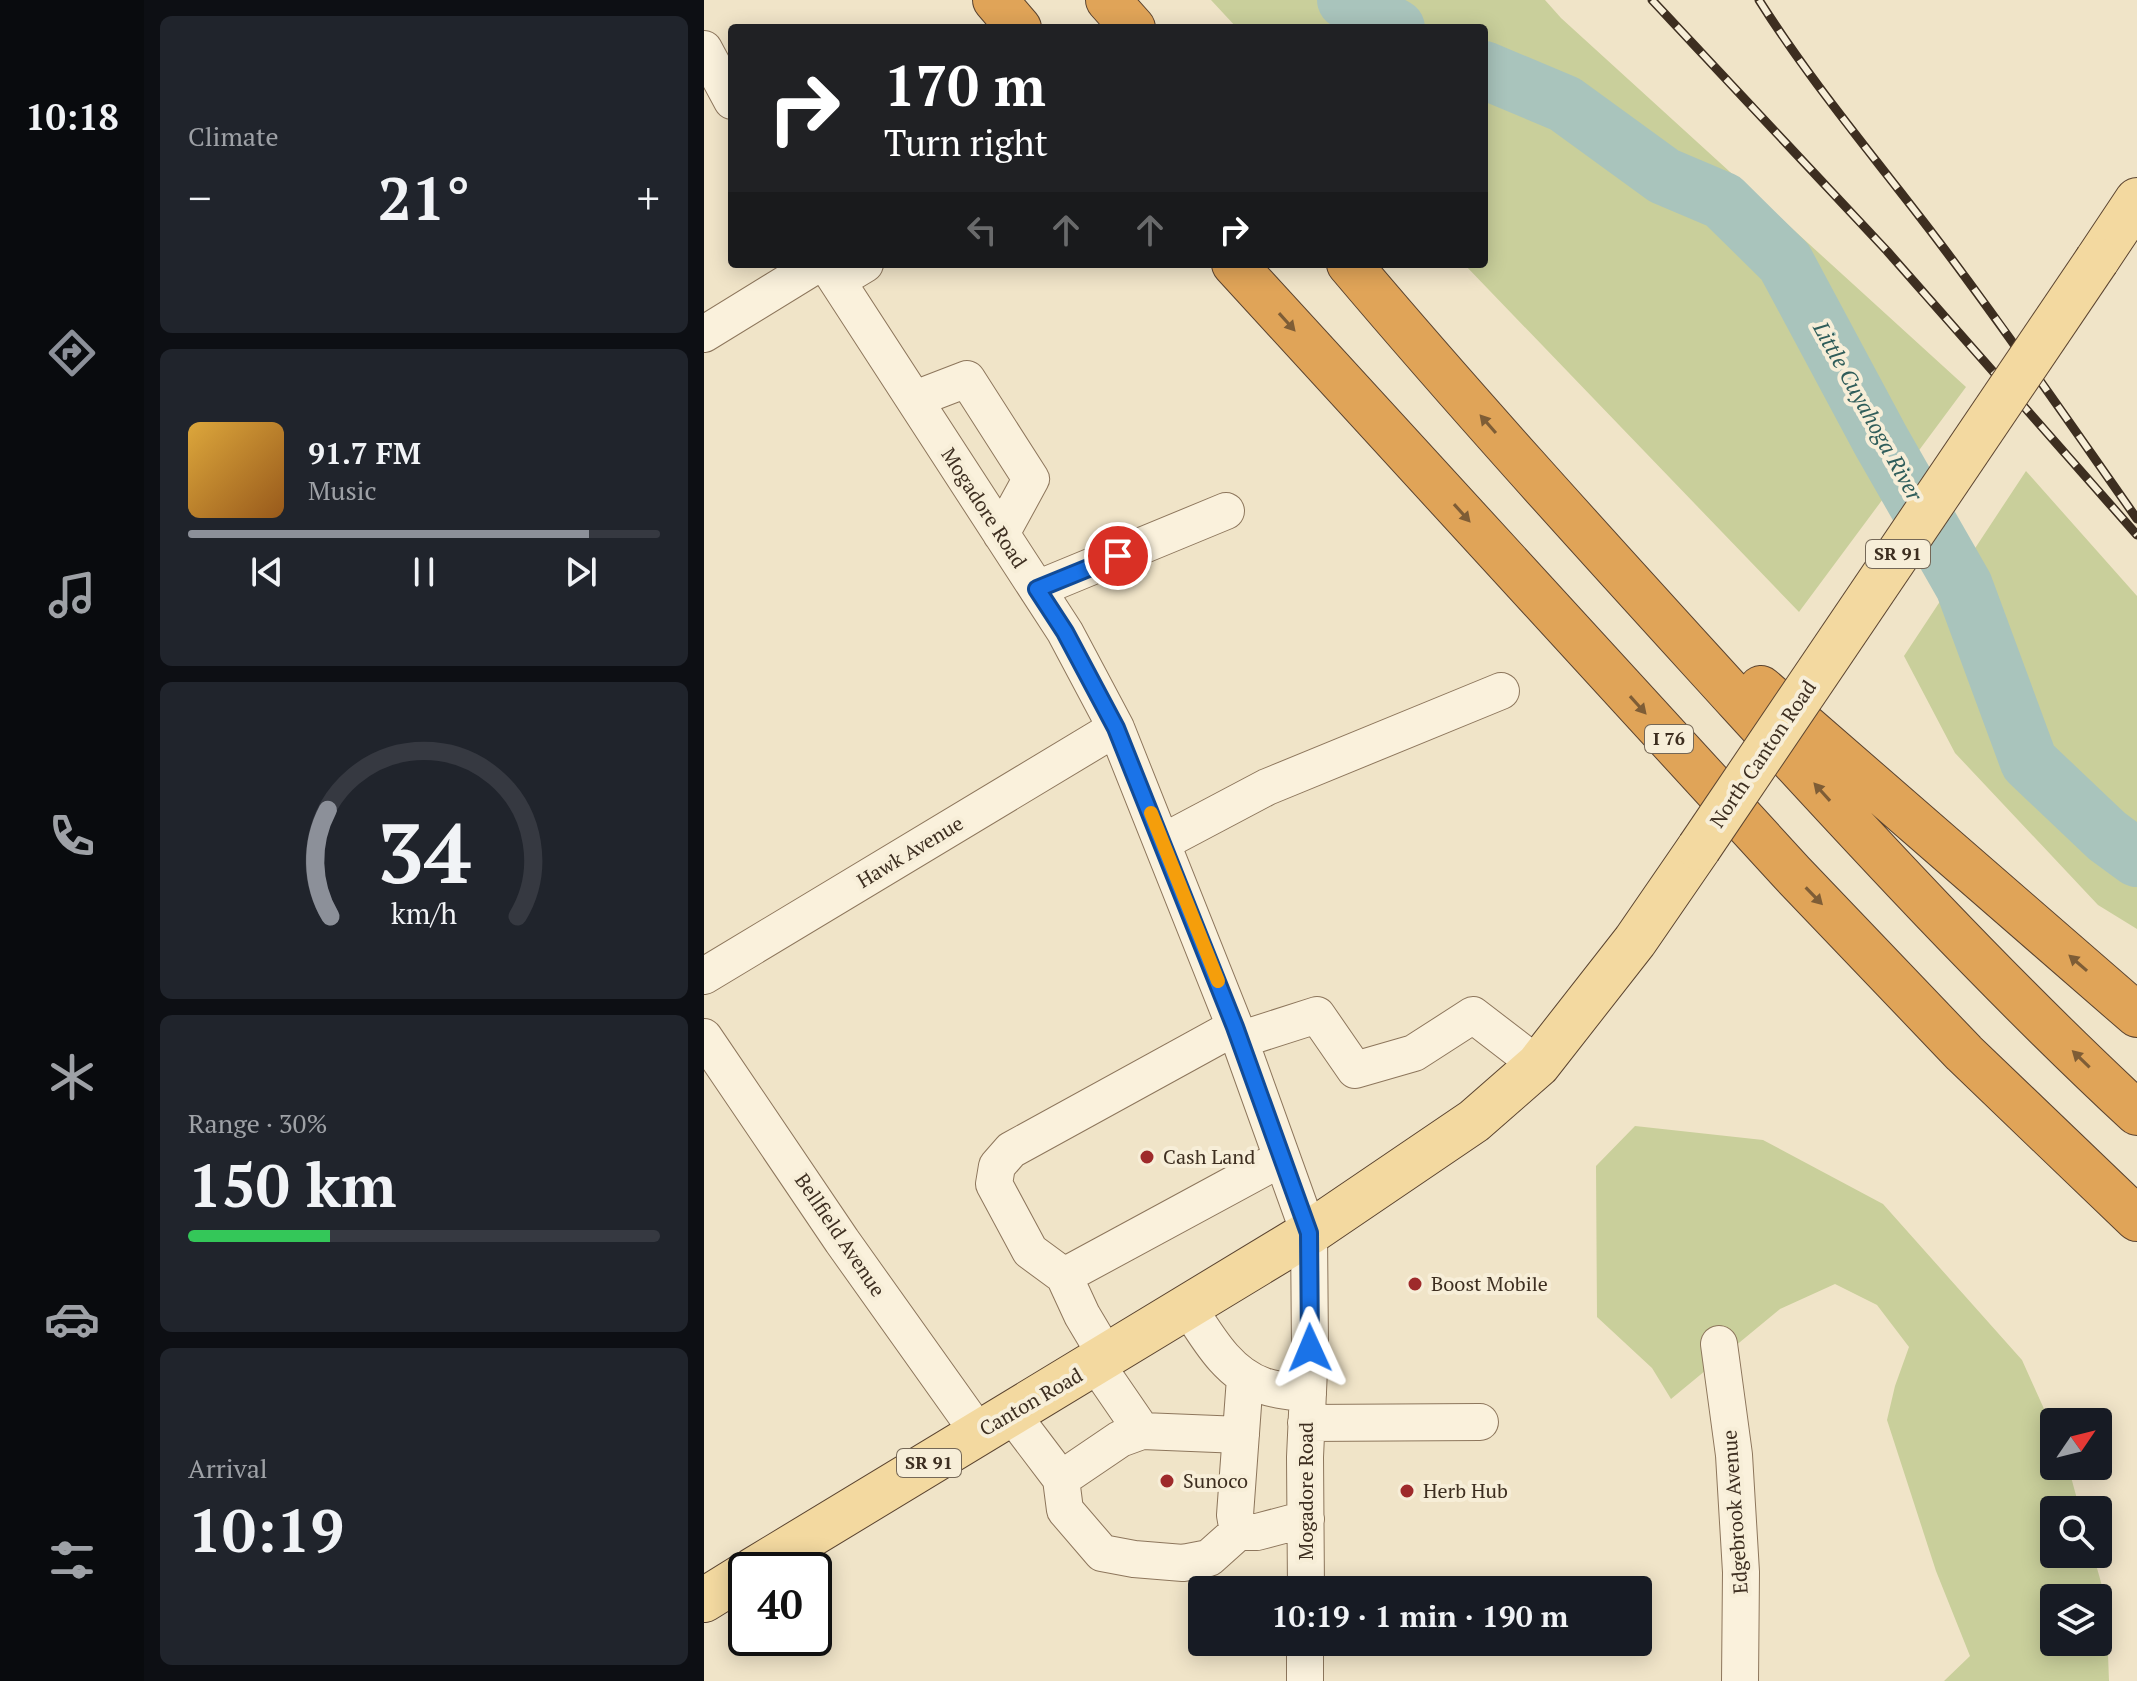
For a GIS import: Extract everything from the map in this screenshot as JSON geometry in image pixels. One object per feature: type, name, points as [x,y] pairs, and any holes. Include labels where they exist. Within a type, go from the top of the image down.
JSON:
[{"type":"highway","points":[[995,0],[1016,24]]},
{"type":"highway","points":[[1108,0],[1129,24]]},
{"type":"highway","name":"I 76","points":[[1238,268],[1792,873],[1964,1053],[2137,1219]]},
{"type":"highway","points":[[1353,268],[1596,545],[1877,852],[1995,975],[2137,1113]]},
{"type":"highway","points":[[1596,545],[2137,1015]]},
{"type":"main road","name":"North Canton Road","points":[[1309,1233],[1474,1121],[1538,1065],[1635,941],[2137,200]]},
{"type":"main road","name":"Canton Road","points":[[782,1552],[1309,1233]]},
{"type":"main road","points":[[704,1600],[728,1585]]},
{"type":"street","points":[[704,49],[728,94]]},
{"type":"street","points":[[704,334],[837,268]]},
{"type":"street","name":"Mogadore Road","points":[[837,268],[915,399],[1065,632],[1116,728],[1237,1034],[1309,1233],[1306,1576]]},
{"type":"street","points":[[915,399],[967,379],[1031,479],[1001,534]]},
{"type":"street","points":[[1037,589],[1226,511]]},
{"type":"street","points":[[1163,842],[1267,787],[1501,691]]},
{"type":"street","name":"Hawk Avenue","points":[[704,976],[1116,728]]},
{"type":"street","points":[[1142,1431],[1101,1360],[1064,1276],[1030,1251],[994,1184],[997,1166],[1011,1150],[1237,1034],[1317,1015],[1355,1070],[1414,1053],[1473,1015],[1538,1065]]},
{"type":"street","name":"Bellfield Avenue","points":[[704,1037],[842,1241],[995,1422],[1061,1479]]},
{"type":"street","points":[[1064,1276],[1282,1158]]},
{"type":"street","points":[[1188,1307],[1218,1353],[1245,1378],[1307,1409],[1480,1422]]},
{"type":"street","name":"Edgebrook Avenue","points":[[1719,1344],[1734,1455],[1741,1572],[1740,1681]]},
{"type":"street","points":[[1238,1532],[1235,1515],[1245,1378]]},
{"type":"street","points":[[1241,1435],[1142,1431],[1120,1439],[1061,1479],[1065,1510],[1102,1553],[1183,1563],[1209,1558],[1238,1532],[1257,1532],[1306,1519]]},
{"type":"street","points":[[1305,1656],[1305,1681]]},
{"type":"green space","points":[[1211,0],[1545,0],[1561,18],[1966,387],[1799,612],[1468,268],[1488,268],[1488,24],[1233,24]]},
{"type":"green space","points":[[2026,471],[2137,596],[2137,929],[2098,905],[1955,753],[1904,656]]},
{"type":"green space","points":[[1635,1126],[1763,1140],[1883,1204],[2022,1360],[2044,1408],[2040,1408],[2040,1480],[2072,1480],[2076,1496],[2040,1496],[2040,1568],[2097,1568],[2101,1584],[2040,1584],[2040,1656],[2108,1656],[2109,1681],[1944,1681],[1970,1656],[1936,1571],[1887,1420],[1909,1347],[1877,1305],[1835,1284],[1780,1309],[1671,1399],[1652,1368],[1597,1317],[1596,1166]]},
{"type":"waterway","name":"Little Cuyahoga River","points":[[1346,0],[1389,24]]},
{"type":"waterway","name":"Little Cuyahoga River","points":[[1488,72],[1565,104],[1664,176],[1723,201],[1785,262],[1881,441],[1964,586],[2029,762],[2107,836],[2137,858]]},
{"type":"railway","points":[[1652,0],[1887,251],[2137,535]]},
{"type":"railway","points":[[1759,0],[1822,91],[1988,308],[2137,519]]},
{"type":"slow traffic","points":[[1151,813],[1218,981]]},
{"type":"place","name":"Cash Land","points":[[1147,1157]]},
{"type":"place","name":"Boost Mobile","points":[[1415,1284]]},
{"type":"place","name":"Sunoco","points":[[1167,1481]]},
{"type":"place","name":"Herb Hub","points":[[1407,1491]]},
{"type":"route","points":[[1118,556],[1037,589],[1065,632],[1116,728],[1235,1027],[1309,1233],[1310,1348]]}]
